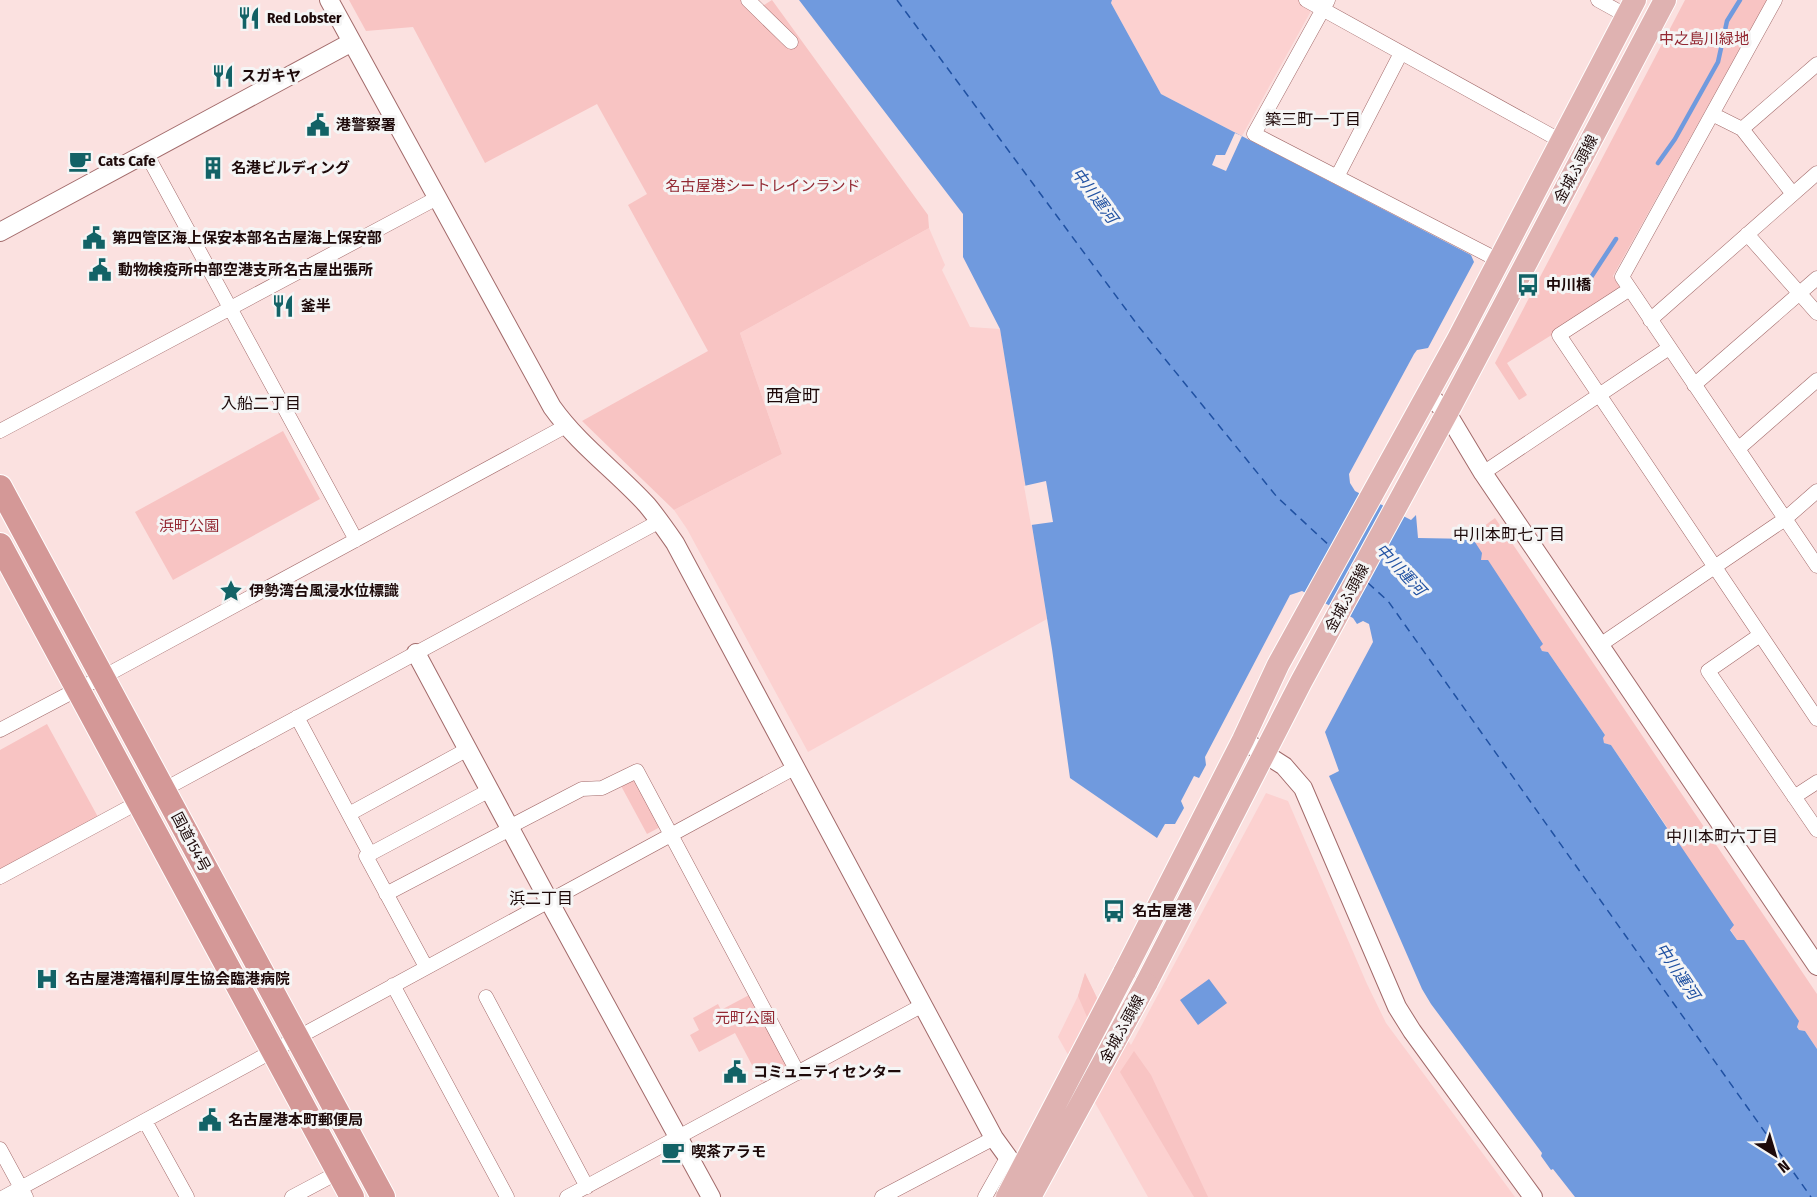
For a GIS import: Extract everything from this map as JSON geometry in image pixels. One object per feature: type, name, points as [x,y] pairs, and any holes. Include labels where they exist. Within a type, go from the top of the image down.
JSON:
[{"type":"highway","name":"国道154号","points":[[0,487],[383,1197]]},
{"type":"highway","name":"国道154号","points":[[0,545],[352,1197]]},
{"type":"main road","name":"金城ふ頭線","points":[[1030,1197],[1146,984],[1301,682],[1447,413],[1665,0]]},
{"type":"main road","name":"金城ふ頭線","points":[[1007,1197],[1243,740],[1278,665],[1428,394],[1631,8]]},
{"type":"street","points":[[329,0],[552,407],[591,453],[646,504],[678,549],[994,1138],[1006,1158],[1038,1197]]},
{"type":"street","points":[[748,0],[790,42]]},
{"type":"street","points":[[1306,0],[1325,5],[1401,53],[1561,141]]},
{"type":"street","points":[[1598,0],[1631,8]]},
{"type":"street","points":[[1775,0],[1622,277],[1817,566]]},
{"type":"street","points":[[1325,5],[1254,134],[1498,260]]},
{"type":"street","points":[[0,232],[352,42]]},
{"type":"street","points":[[1337,177],[1401,53]]},
{"type":"street","points":[[1742,129],[1817,64]]},
{"type":"street","points":[[1712,114],[1742,129],[1793,194]]},
{"type":"street","points":[[146,153],[356,540]]},
{"type":"street","points":[[1650,320],[1817,173]]},
{"type":"street","points":[[0,431],[437,198]]},
{"type":"street","points":[[1747,234],[1817,313]]},
{"type":"street","points":[[1694,385],[1817,278]]},
{"type":"street","points":[[1630,289],[1559,335],[1817,719]]},
{"type":"street","points":[[1483,473],[1668,348]]},
{"type":"street","points":[[1738,449],[1817,380]]},
{"type":"street","points":[[1428,394],[1447,413],[1483,473],[1817,966]]},
{"type":"street","points":[[0,730],[103,678],[566,426]]},
{"type":"street","points":[[1600,645],[1785,519],[1817,491]]},
{"type":"street","points":[[163,790],[660,521]]},
{"type":"street","points":[[1760,634],[1708,671],[1817,831]]},
{"type":"street","points":[[416,653],[711,1197]]},
{"type":"street","points":[[297,717],[370,854]]},
{"type":"street","points":[[1243,740],[1284,766],[1303,788],[1397,1007],[1533,1197]]},
{"type":"street","points":[[349,814],[468,749]]},
{"type":"street","points":[[4,1197],[23,1192],[296,1037],[796,767]]},
{"type":"street","points":[[386,894],[582,789],[602,788],[637,771],[798,1072]]},
{"type":"street","points":[[1794,797],[1817,782]]},
{"type":"street","points":[[426,967],[366,856],[490,790]]},
{"type":"street","points":[[0,877],[139,802]]},
{"type":"street","points":[[393,985],[507,1197]]},
{"type":"street","points":[[486,997],[587,1187]]},
{"type":"street","points":[[567,1197],[923,1005]]},
{"type":"street","points":[[146,1121],[187,1197]]},
{"type":"street","points":[[882,1197],[994,1138]]},
{"type":"street","points":[[0,1149],[23,1192]]},
{"type":"street","points":[[985,1197],[1006,1158]]},
{"type":"street","points":[[292,1197],[339,1172]]},
{"type":"shaded area","points":[[1112,0],[1317,0],[1242,136],[1161,94],[1111,3]]},
{"type":"shaded area","points":[[929,228],[945,265],[942,270],[970,327],[1000,329],[1047,619],[808,752],[687,529],[674,510],[782,454],[740,333]]},
{"type":"shaded area","points":[[1266,793],[1288,801],[1386,1023],[1515,1197],[1148,1197],[1058,1037],[1078,996],[1085,973],[1097,998],[1131,1045]]},
{"type":"green space","name":"名古屋港シートレインランド","points":[[349,0],[745,0],[759,8],[772,0],[928,215],[929,228],[740,333],[782,454],[674,510],[582,421],[708,351],[628,205],[647,194],[597,104],[485,163],[413,27],[366,31]]},
{"type":"green space","name":"中之島川緑地","points":[[1685,0],[1767,0],[1613,276],[1622,291],[1507,363],[1527,395],[1519,400],[1495,363]]},
{"type":"green space","name":"浜町公園","points":[[283,431],[320,499],[173,580],[135,512]]},
{"type":"green space","points":[[1495,518],[1817,994],[1817,1049],[1805,1031],[1799,1030],[1798,1021],[1744,941],[1737,940],[1730,929],[1733,925],[1671,843],[1665,833],[1667,827],[1611,745],[1604,743],[1602,738],[1605,735],[1548,652],[1542,651],[1484,561],[1481,560],[1481,556],[1468,538]]},
{"type":"green space","points":[[47,724],[98,817],[0,870],[0,750]]},
{"type":"green space","points":[[636,779],[662,826],[647,834],[620,784]]},
{"type":"green space","points":[[1085,973],[1097,998],[1087,1017],[1078,996]]},
{"type":"green space","name":"元町公園","points":[[751,994],[790,1067],[761,1082],[735,1033],[699,1052],[690,1035],[699,1030],[693,1018],[718,1004],[721,1010]]},
{"type":"green space","points":[[1134,1051],[1151,1075],[1208,1197],[1194,1197],[1120,1072]]},
{"type":"water","name":"中川運河","points":[[799,0],[1112,0],[1111,3],[1161,94],[1471,255],[1474,262],[1428,348],[1417,350],[1414,354],[1349,474],[1350,483],[1355,491],[1411,520],[1416,515],[1418,538],[1473,539],[1482,553],[1481,560],[1488,560],[1543,644],[1540,647],[1542,651],[1548,652],[1605,735],[1604,743],[1611,745],[1667,828],[1665,833],[1671,842],[1678,842],[1734,925],[1730,930],[1737,940],[1744,940],[1799,1021],[1797,1027],[1805,1031],[1817,1049],[1817,1197],[1575,1197],[1553,1169],[1551,1170],[1541,1156],[1542,1153],[1422,989],[1329,776],[1339,771],[1325,732],[1373,642],[1369,624],[1363,621],[1357,624],[1353,618],[1302,591],[1290,595],[1205,757],[1206,765],[1199,778],[1194,776],[1181,801],[1184,808],[1175,824],[1165,824],[1157,838],[1070,778],[1052,649],[1000,329],[963,257],[963,214]]},
{"type":"water","points":[[1209,979],[1227,1003],[1198,1025],[1180,1000]]},
{"type":"pier","points":[[1235,133],[1242,136],[1226,171],[1212,165],[1216,155],[1225,155]]},
{"type":"pier","points":[[1046,481],[1053,522],[1031,525],[1024,486]]},
{"type":"waterway","points":[[1658,163],[1675,139],[1718,62],[1727,21],[1740,0]]},
{"type":"waterway","points":[[1582,291],[1616,239]]},
{"type":"ferry route","points":[[897,0],[1139,327],[1277,497],[1332,548]]},
{"type":"ferry route","points":[[1368,583],[1388,601],[1811,1197]]},
{"type":"place","name":"Red Lobster","points":[[249,18]]},
{"type":"place","name":"スガキヤ","points":[[223,76]]},
{"type":"place","name":"港警察署","points":[[318,125]]},
{"type":"place","name":"Cats Cafe","points":[[80,161]]},
{"type":"place","name":"名港ビルディング","points":[[213,168]]},
{"type":"place","name":"第四管区海上保安本部名古屋海上保安部","points":[[94,238]]},
{"type":"place","name":"動物検疫所中部空港支所名古屋出張所","points":[[100,270]]},
{"type":"place","name":"中川橋","points":[[1528,285]]},
{"type":"place","name":"釜半","points":[[283,306]]},
{"type":"place","name":"伊勢湾台風浸水位標識","points":[[231,591]]},
{"type":"place","name":"名古屋港","points":[[1114,911]]},
{"type":"place","name":"名古屋港湾福利厚生協会臨港病院","points":[[47,979]]},
{"type":"place","name":"コミュニティセンター","points":[[735,1072]]},
{"type":"place","name":"名古屋港本町郵便局","points":[[210,1120]]},
{"type":"place","name":"喫茶アラモ","points":[[673,1152]]},
{"type":"district","name":"築三町一丁目","points":[[1313,119]]},
{"type":"district","name":"西倉町","points":[[793,396]]},
{"type":"district","name":"入船二丁目","points":[[261,403]]},
{"type":"district","name":"中川本町七丁目","points":[[1509,534]]},
{"type":"district","name":"中川本町六丁目","points":[[1722,836]]},
{"type":"district","name":"浜二丁目","points":[[541,898]]}]
